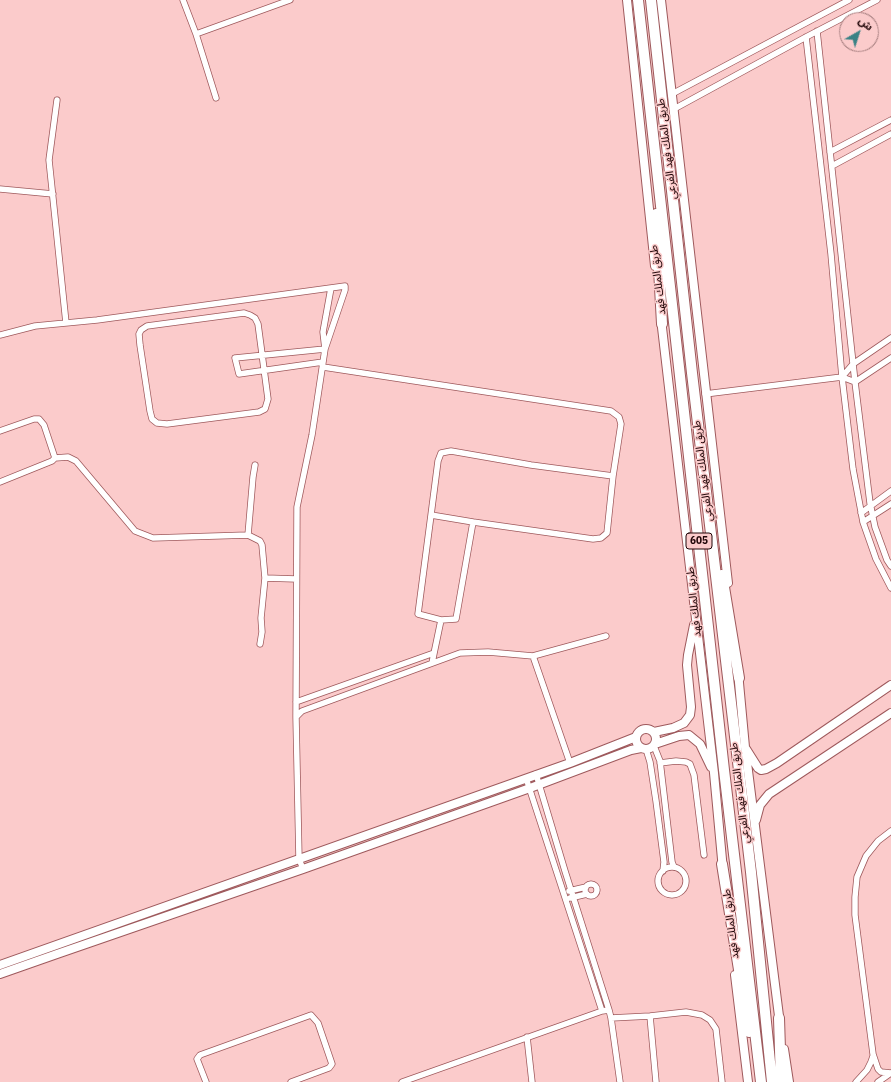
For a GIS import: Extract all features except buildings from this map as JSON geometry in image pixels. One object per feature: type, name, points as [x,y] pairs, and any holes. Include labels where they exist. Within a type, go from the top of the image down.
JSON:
[{"type":"highway","name":"طريق الملك فهد","points":[[638,0],[723,762],[761,1082]]},
{"type":"highway","name":"طريق الملك فهد","points":[[651,0],[700,440],[751,872],[772,1082]]},
{"type":"highway","points":[[650,114],[662,324]]},
{"type":"highway","points":[[700,440],[739,678]]},
{"type":"highway","points":[[722,864],[757,1082]]},
{"type":"highway","points":[[779,1018],[781,1082]]},
{"type":"main road","points":[[627,0],[651,236],[714,773],[722,864],[748,1082]]},
{"type":"main road","name":"طريق الملك فهد الفرعي","points":[[661,0],[705,394],[739,678],[745,747],[779,1018],[789,1082]]},
{"type":"main road","points":[[654,732],[673,728],[684,723],[690,715],[691,707],[687,665],[696,617]]},
{"type":"main road","points":[[745,747],[758,768],[761,770],[766,769],[891,685]]},
{"type":"main road","points":[[755,825],[760,805],[769,794],[891,713]]},
{"type":"main road","points":[[0,965],[570,763],[636,737],[639,731],[644,729],[650,729],[654,732],[657,738],[655,745]]},
{"type":"main road","points":[[0,974],[303,869],[530,788],[631,750],[651,748],[679,736],[689,734],[700,744],[714,773]]},
{"type":"main road","points":[[636,737],[637,742],[644,748]]},
{"type":"street","points":[[183,0],[196,34],[216,98]]},
{"type":"street","points":[[196,34],[290,0]]},
{"type":"street","points":[[672,94],[849,0]]},
{"type":"street","points":[[674,109],[877,0]]},
{"type":"street","points":[[817,31],[855,382],[872,516],[887,560],[891,566]]},
{"type":"street","points":[[806,37],[831,254],[842,377],[853,469],[863,522],[876,559],[891,588]]},
{"type":"street","points":[[56,100],[49,160],[66,323]]},
{"type":"street","points":[[830,152],[891,120]]},
{"type":"street","points":[[832,166],[891,134]]},
{"type":"street","points":[[0,189],[53,194]]},
{"type":"street","points":[[0,335],[35,326],[105,319],[345,286],[345,290],[325,349],[312,435],[296,507],[296,717],[299,859],[303,869]]},
{"type":"street","points":[[325,349],[322,332],[331,288]]},
{"type":"street","points":[[244,313],[254,318],[258,324],[262,355],[268,399],[265,409],[259,412],[166,424],[157,423],[152,419],[139,334],[141,330],[147,326],[244,313]]},
{"type":"street","points":[[842,377],[853,364],[891,338]]},
{"type":"street","points":[[325,349],[235,358],[239,374],[323,364],[611,411],[619,417],[621,424],[613,476],[607,533],[601,538],[593,539],[431,515]]},
{"type":"street","points":[[855,382],[891,358]]},
{"type":"street","points":[[705,394],[842,377],[855,382]]},
{"type":"street","points":[[0,431],[34,419],[39,419],[44,425],[55,458]]},
{"type":"street","points":[[472,522],[456,619],[441,620],[418,614],[438,461],[441,454],[451,451],[531,465],[613,476]]},
{"type":"street","points":[[0,482],[52,461],[55,458],[68,457],[76,461],[135,531],[153,538],[248,535],[260,541],[262,545],[265,578],[260,644]]},
{"type":"street","points":[[248,535],[252,477],[255,465]]},
{"type":"street","points":[[861,513],[891,491]]},
{"type":"street","points":[[863,522],[891,504]]},
{"type":"street","points":[[265,578],[296,580]]},
{"type":"street","points":[[432,663],[441,620]]},
{"type":"street","points":[[296,717],[302,711],[460,653],[488,652],[533,656],[606,636]]},
{"type":"street","points":[[296,702],[434,653]]},
{"type":"street","points":[[533,656],[570,763]]},
{"type":"street","points":[[655,745],[661,765],[672,862],[674,867]]},
{"type":"street","points":[[644,748],[650,762],[664,862],[663,871]]},
{"type":"street","points":[[661,765],[676,765],[680,762],[690,764],[694,775],[704,855]]},
{"type":"street","points":[[536,774],[571,891],[612,1018],[620,1082]]},
{"type":"street","points":[[526,778],[602,1011]]},
{"type":"street","points":[[654,788],[664,786]]},
{"type":"street","points":[[660,829],[668,829]]},
{"type":"street","points":[[891,831],[878,841],[866,856],[857,877],[855,897],[855,915],[873,1054],[878,1069],[881,1072],[891,1073]]},
{"type":"street","points":[[674,867],[683,872],[686,878],[686,885],[680,893],[670,896],[661,891],[658,885],[658,878],[663,871],[667,868],[674,867]]},
{"type":"street","points":[[564,892],[586,887],[589,884],[595,886],[597,890],[596,894],[593,896],[586,894],[566,899]]},
{"type":"street","points":[[586,887],[586,894]]},
{"type":"street","points":[[402,1082],[527,1037],[602,1011],[609,1010]]},
{"type":"street","points":[[612,1018],[686,1012],[702,1015],[710,1020],[716,1029],[722,1082]]},
{"type":"street","points":[[206,1082],[197,1059],[200,1055],[311,1014],[318,1023],[332,1064],[328,1068],[291,1082]]},
{"type":"street","points":[[650,1016],[656,1082]]},
{"type":"street","points":[[527,1037],[532,1082]]},
{"type":"street","points":[[856,1082],[867,1070],[873,1054]]},
{"type":"street","points":[[878,1082],[891,1073]]}]
